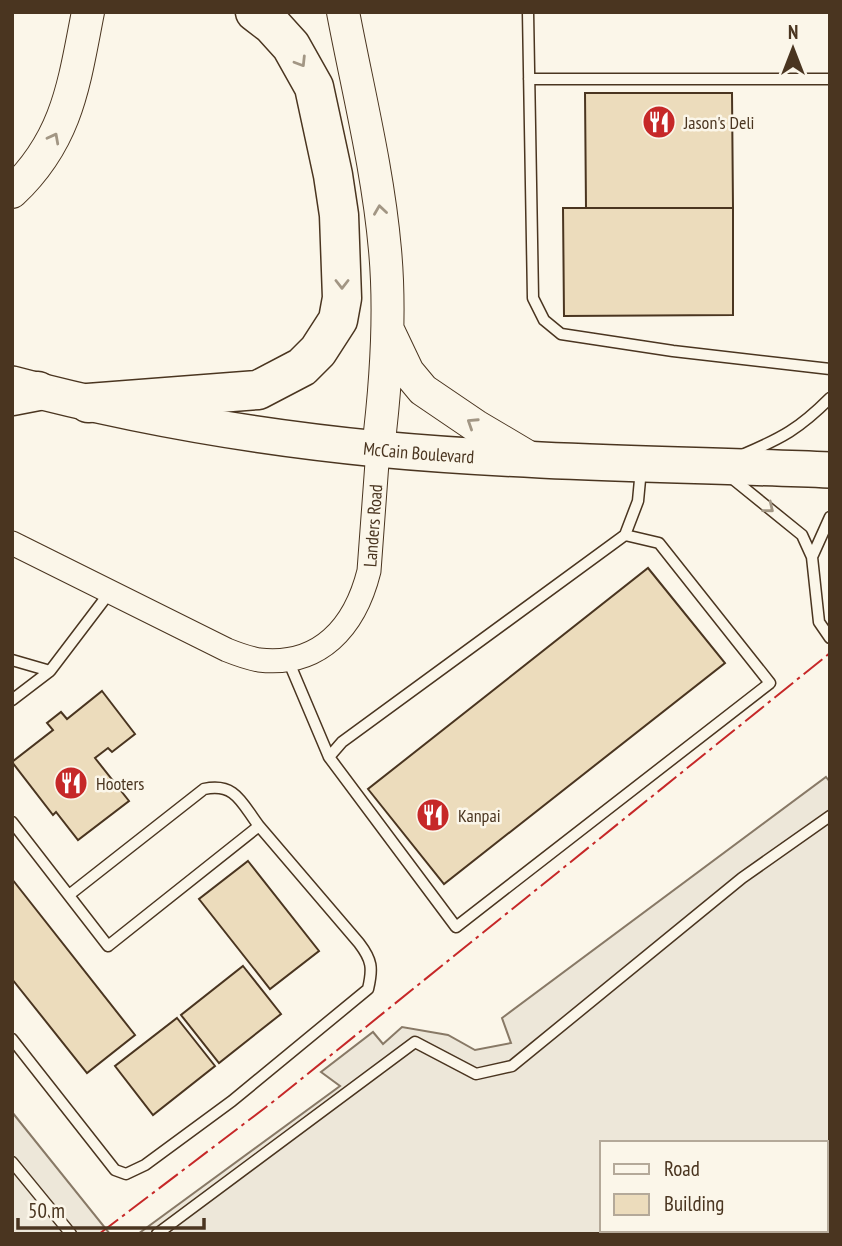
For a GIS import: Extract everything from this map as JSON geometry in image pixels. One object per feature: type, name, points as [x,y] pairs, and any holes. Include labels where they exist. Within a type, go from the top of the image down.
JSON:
[{"type":"highway","points":[[88,403],[258,390],[302,367],[318,351],[338,320],[342,298],[339,215],[314,87],[291,46],[272,25],[255,12]]},
{"type":"main road","points":[[12,192],[28,177],[55,139],[71,95],[88,12]]},
{"type":"main road","name":"Landers Road","points":[[343,12],[379,202],[385,252],[387,349],[378,449]]},
{"type":"main road","points":[[386,325],[408,372],[423,390],[530,458]]},
{"type":"main road","name":"McCain Boulevard","points":[[21,390],[233,431],[378,449],[830,470]]},
{"type":"street","name":"Landers Road","points":[[12,543],[227,650],[257,660],[288,660],[318,649],[339,634],[364,590],[369,571],[378,449]]},
{"type":"lane","points":[[528,12],[533,298],[544,320],[561,334],[673,351],[830,369]]},
{"type":"lane","points":[[529,79],[830,79]]},
{"type":"lane","points":[[830,398],[807,421],[779,439],[716,466],[802,535],[812,557],[819,622],[830,638]]},
{"type":"lane","points":[[329,757],[342,742],[625,535],[638,501],[642,463]]},
{"type":"lane","points":[[812,557],[830,517]]},
{"type":"lane","points":[[288,660],[329,757],[456,927],[770,683],[659,543],[625,535]]},
{"type":"lane","points":[[12,700],[50,671],[110,592]]},
{"type":"lane","points":[[12,660],[50,671]]},
{"type":"lane","points":[[12,1039],[115,1170],[126,1174],[145,1166],[232,1101],[368,989],[372,970],[367,953],[230,789],[217,786],[204,789],[69,895]]},
{"type":"lane","points":[[157,1234],[415,1042],[476,1074],[512,1066],[742,878],[830,816]]},
{"type":"lane","points":[[12,822],[108,946],[259,826]]},
{"type":"lane","points":[[12,1162],[71,1234]]},
{"type":"shaded area","points":[[826,777],[830,782],[830,1184],[828,1186],[828,1141],[600,1141],[600,1232],[768,1232],[766,1234],[138,1234],[340,1086],[321,1072],[373,1032],[383,1044],[402,1027],[448,1035],[475,1050],[511,1043],[502,1018]]},
{"type":"shaded area","points":[[12,1112],[110,1234],[12,1234]]},
{"type":"building","points":[[585,93],[732,93],[733,208],[586,208]]},
{"type":"building","points":[[563,208],[733,208],[733,315],[564,316]]},
{"type":"building","points":[[648,568],[725,663],[444,884],[368,789]]},
{"type":"building","name":"Hooters","points":[[102,691],[135,734],[112,752],[108,748],[95,758],[129,801],[78,840],[56,812],[53,815],[12,762],[53,730],[47,723],[61,712],[67,719]]},
{"type":"building","points":[[248,861],[319,951],[270,989],[199,899]]},
{"type":"building","points":[[12,879],[135,1035],[87,1073],[12,979]]},
{"type":"building","points":[[243,966],[281,1014],[219,1063],[181,1015]]},
{"type":"building","points":[[177,1018],[215,1066],[153,1115],[115,1066]]},
{"type":"building","points":[[830,1188],[830,1231],[828,1229]]},
{"type":"building","points":[[828,1230],[830,1234],[772,1234]]},
{"type":"power","points":[[99,1234],[274,1101],[830,653]]},
{"type":"place","name":"Jason's Deli","points":[[659,122]]},
{"type":"place","name":"Hooters","points":[[71,783]]},
{"type":"place","name":"Kanpai","points":[[433,815]]}]
